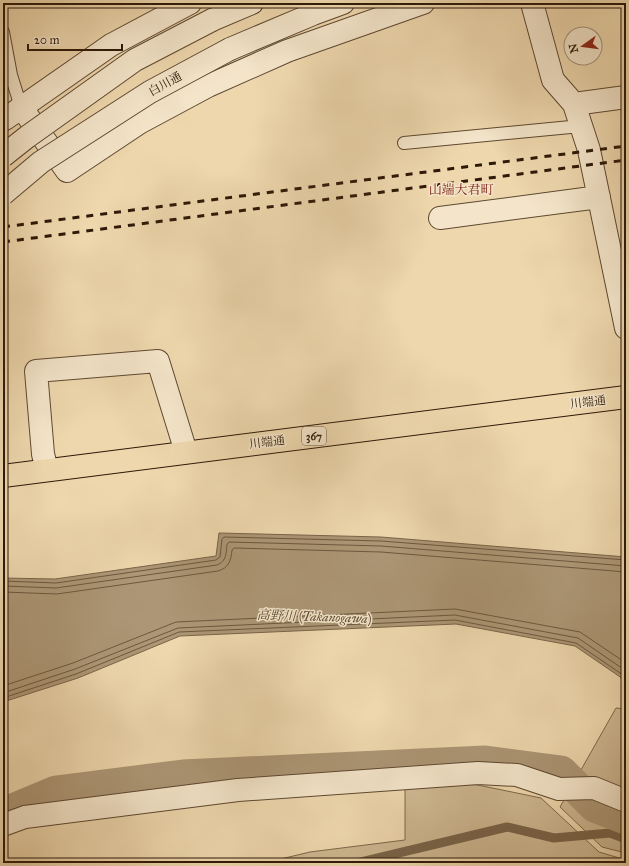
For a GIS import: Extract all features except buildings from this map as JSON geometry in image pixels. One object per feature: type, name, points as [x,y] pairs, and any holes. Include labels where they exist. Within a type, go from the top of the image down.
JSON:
[{"type":"highway","name":"川端通","points":[[3,476],[626,397]]},
{"type":"street","points":[[190,3],[111,45],[10,116],[67,171],[139,123],[208,86],[287,51],[422,3]]},
{"type":"street","points":[[3,156],[134,60],[212,20],[252,3]]},
{"type":"street","name":"白川通","points":[[3,194],[41,162],[150,92],[230,49],[343,3]]},
{"type":"street","points":[[532,3],[553,80],[574,104],[593,164],[626,328]]},
{"type":"street","points":[[574,104],[626,96]]},
{"type":"street","points":[[440,218],[599,197]]},
{"type":"street","points":[[47,470],[43,454],[36,371],[158,360],[186,452]]},
{"type":"street","points":[[3,825],[25,817],[238,790],[478,773],[517,775],[559,789],[594,788],[626,801]]},
{"type":"lane","points":[[3,32],[11,75],[10,116]]},
{"type":"lane","points":[[404,143],[582,126]]},
{"type":"shaded area","points":[[616,708],[626,709],[626,853],[602,847],[560,807]]},
{"type":"shaded area","points":[[468,783],[541,798],[599,852],[626,860],[626,863],[264,863],[310,852],[405,840],[405,788]]},
{"type":"water","name":"高野川 (Takanogawa)","points":[[219,533],[381,537],[626,557],[626,681],[575,646],[456,624],[180,636],[78,678],[3,702],[3,578],[55,579],[216,556]]},
{"type":"waterway","points":[[3,814],[56,792],[183,776],[485,762],[561,772],[595,806],[626,818]]},
{"type":"waterway","points":[[357,863],[507,827],[554,838],[610,833],[626,839]]},
{"type":"railway","points":[[3,227],[626,146]]},
{"type":"railway","points":[[3,242],[626,160]]},
{"type":"district","name":"山端大君町","points":[[461,190]]}]
